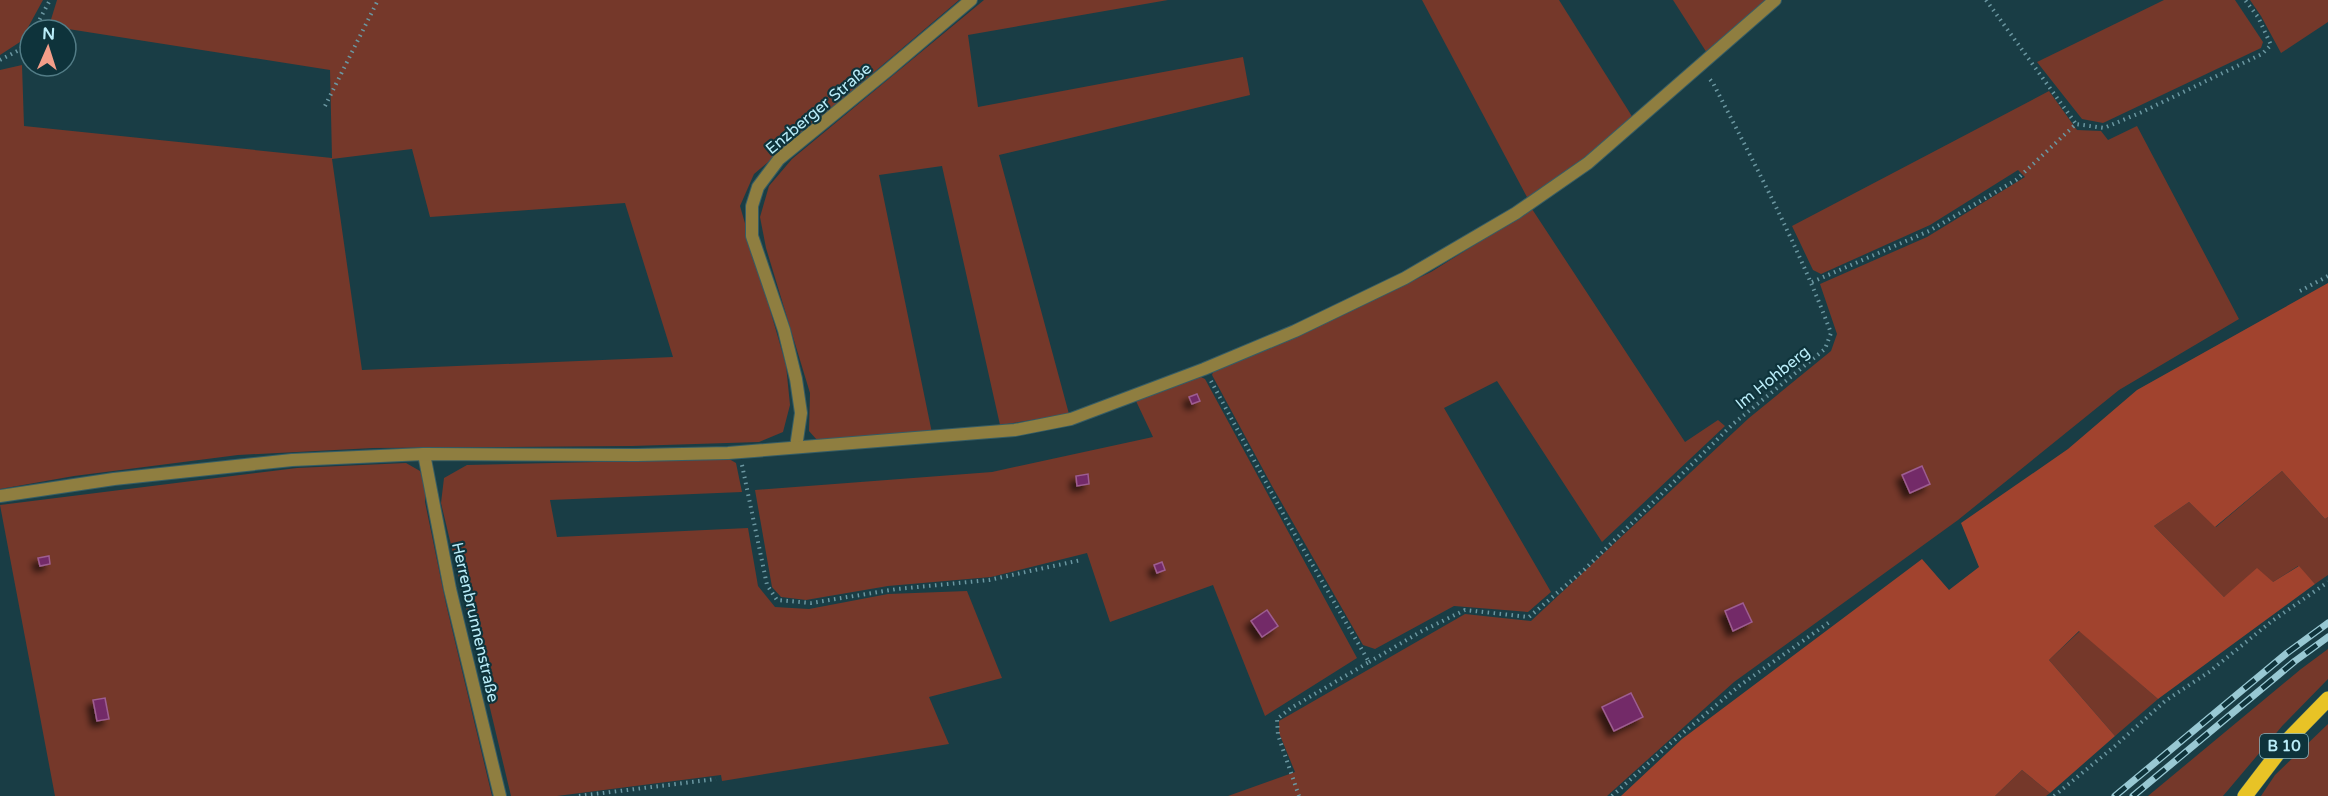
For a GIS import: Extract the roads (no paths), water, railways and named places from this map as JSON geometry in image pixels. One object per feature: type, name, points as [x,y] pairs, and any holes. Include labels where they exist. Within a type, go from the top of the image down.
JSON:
[{"type":"main road","name":"B 10","points":[[2245,796],[2288,740],[2328,699]]},
{"type":"street","name":"Enzberger Straße","points":[[796,447],[801,413],[796,379],[784,330],[752,236],[752,206],[758,187],[779,159],[971,0]]},
{"type":"street","points":[[0,496],[114,478],[320,458],[424,454],[638,455],[739,452],[1015,430],[1071,419],[1204,369],[1295,331],[1405,278],[1516,213],[1588,163],[1775,0]]},
{"type":"street","name":"Herrenbrunnenstraße","points":[[424,454],[450,589],[500,796]]},
{"type":"railway","points":[[2115,796],[2287,653],[2328,623]]},
{"type":"railway","points":[[2133,796],[2295,661],[2328,637]]}]
